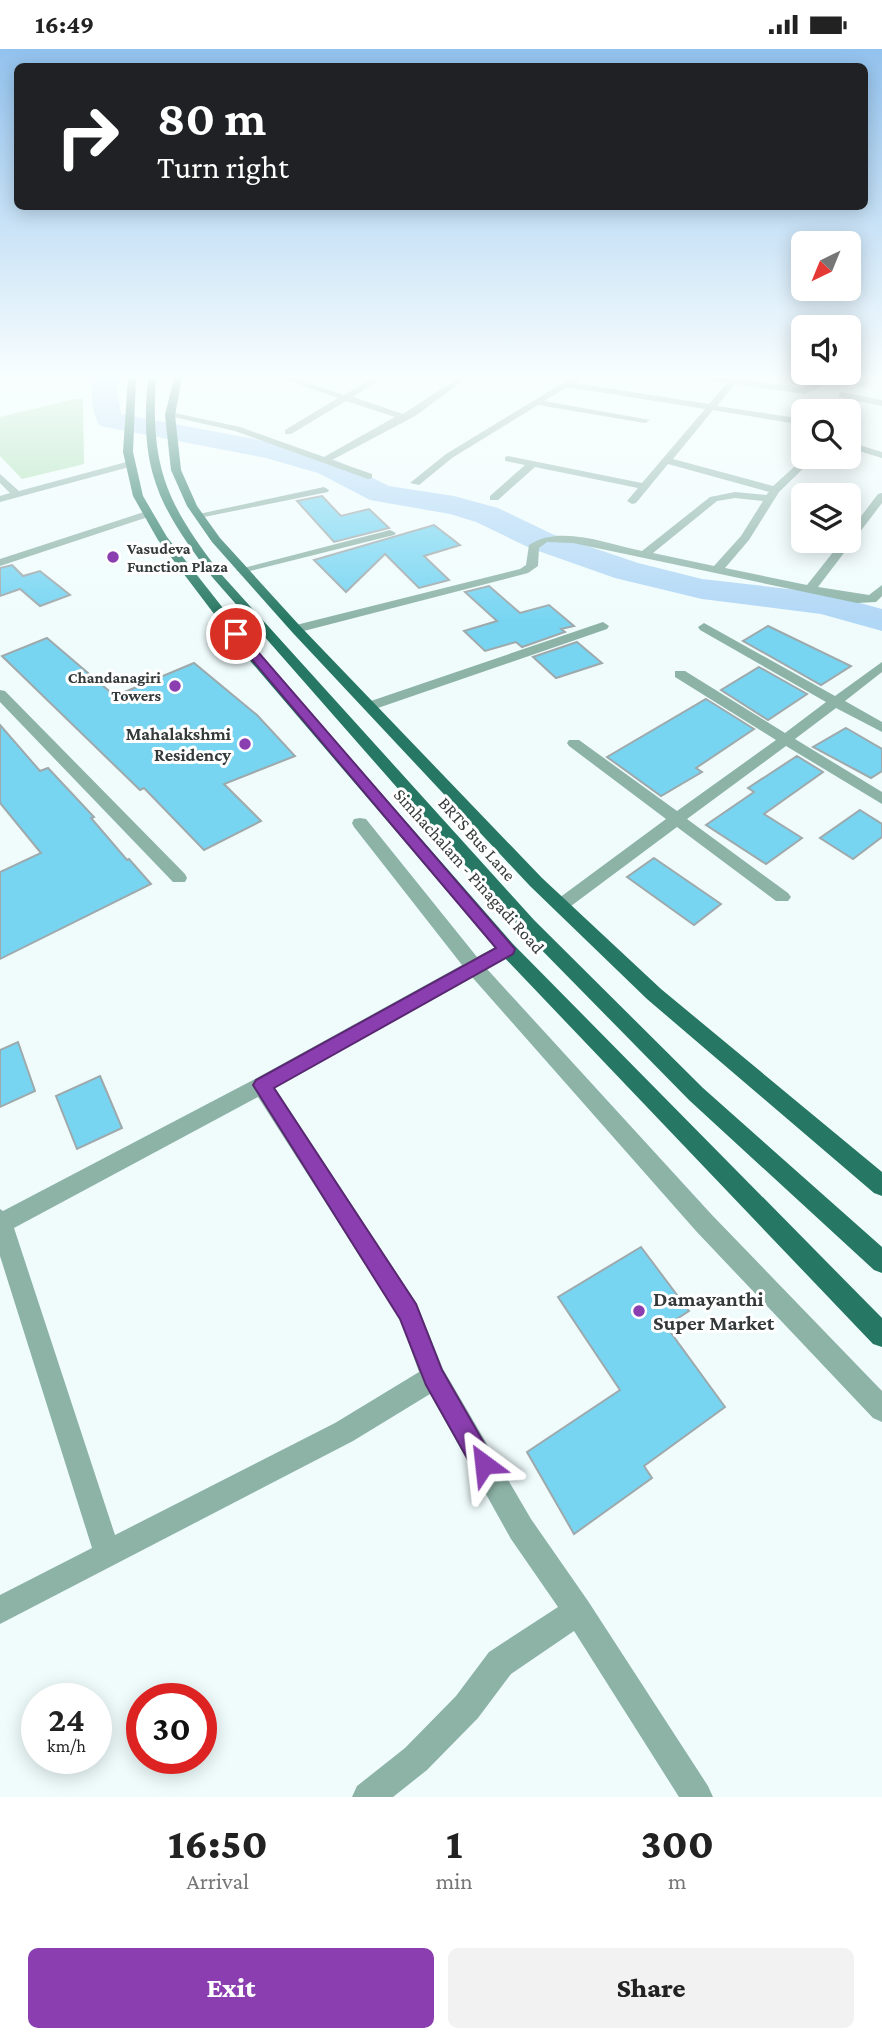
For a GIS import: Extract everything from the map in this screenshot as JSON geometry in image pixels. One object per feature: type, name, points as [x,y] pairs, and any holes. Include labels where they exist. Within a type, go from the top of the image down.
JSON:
[{"type":"main road","name":"Simhachalam - Pinagadi Road","points":[[130,460],[138,496],[162,538],[251,653],[507,949],[882,1335]]},
{"type":"main road","name":"BRTS Bus Lane","points":[[153,460],[165,502],[193,546],[528,925],[696,1094],[882,1262]]},
{"type":"main road","points":[[174,460],[176,470],[199,515],[242,570],[561,905],[654,994],[882,1186]]},
{"type":"street","points":[[325,460],[368,476]]},
{"type":"street","points":[[415,483],[445,460]]},
{"type":"street","points":[[511,460],[644,486]]},
{"type":"street","points":[[632,501],[665,460],[773,494]]},
{"type":"street","points":[[0,499],[130,464]]},
{"type":"street","points":[[494,498],[533,464]]},
{"type":"street","points":[[717,570],[745,538],[773,494],[798,469]]},
{"type":"street","points":[[0,477],[17,494]]},
{"type":"street","points":[[199,515],[324,490]]},
{"type":"street","points":[[646,554],[714,499],[735,495],[773,494]]},
{"type":"street","points":[[861,524],[880,501]]},
{"type":"street","points":[[0,563],[147,514]]},
{"type":"street","points":[[242,570],[390,533]]},
{"type":"street","points":[[296,629],[524,571],[532,566],[533,547],[545,539],[573,540],[646,554],[857,599],[872,599],[880,594]]},
{"type":"street","points":[[810,589],[838,553]]},
{"type":"street","points":[[370,706],[603,627]]},
{"type":"street","points":[[704,627],[882,728]]},
{"type":"street","points":[[561,905],[675,819],[786,741],[881,666]]},
{"type":"street","points":[[680,674],[882,799]]},
{"type":"street","points":[[0,694],[178,878]]},
{"type":"street","points":[[574,743],[782,897]]},
{"type":"street","points":[[360,824],[474,967],[704,1223],[882,1409]]},
{"type":"street","points":[[108,1556],[0,1222],[262,1085],[507,949]]},
{"type":"street","points":[[262,1085],[408,1312],[434,1377],[521,1529],[578,1611],[697,1797]]},
{"type":"street","points":[[0,1610],[344,1432],[434,1377]]},
{"type":"street","points":[[368,1797],[433,1742],[467,1707],[500,1663],[578,1611]]},
{"type":"green space","points":[[3,460],[84,460],[84,464],[22,479]]},
{"type":"building","points":[[322,496],[341,516],[369,509],[389,528],[334,542],[297,501]]},
{"type":"building","points":[[434,525],[460,545],[424,556],[449,580],[419,588],[385,554],[346,592],[314,560]]},
{"type":"building","points":[[12,565],[23,576],[40,571],[70,595],[40,606],[20,589],[0,596],[0,568]]},
{"type":"building","points":[[489,586],[520,613],[549,605],[574,626],[561,629],[565,632],[522,647],[516,642],[485,651],[464,631],[497,621],[465,592]]},
{"type":"building","points":[[768,626],[851,666],[821,685],[743,641]]},
{"type":"building","points":[[47,638],[115,696],[194,663],[257,715],[295,756],[224,784],[261,821],[204,850],[144,788],[140,790],[2,656]]},
{"type":"building","points":[[577,642],[602,663],[556,678],[533,657]]},
{"type":"building","points":[[759,667],[807,694],[768,720],[721,690]]},
{"type":"building","points":[[706,699],[754,729],[696,768],[702,772],[661,796],[607,757]]},
{"type":"building","points":[[0,725],[40,771],[48,768],[151,884],[0,959],[0,872],[41,853],[0,803]]},
{"type":"building","points":[[846,728],[882,749],[882,771],[871,778],[813,747]]},
{"type":"building","points":[[797,756],[823,772],[764,814],[802,838],[766,864],[706,825],[754,792],[748,788]]},
{"type":"building","points":[[860,810],[882,824],[882,837],[853,859],[820,838]]},
{"type":"building","points":[[654,858],[721,904],[694,925],[627,877]]},
{"type":"building","points":[[18,1042],[35,1091],[0,1107],[0,1050]]},
{"type":"building","points":[[100,1076],[122,1128],[77,1149],[56,1096]]},
{"type":"building","points":[[641,1247],[689,1311],[666,1326],[725,1407],[644,1466],[652,1478],[574,1534],[527,1452],[620,1390],[558,1297]]},
{"type":"waterway","points":[[303,460],[328,467],[381,494],[454,505],[487,515],[541,541],[627,571],[702,589],[824,604],[882,620]]},
{"type":"place","name":"Vasudeva Function Plaza","points":[[113,557]]},
{"type":"place","name":"Chandanagiri Towers","points":[[175,686]]},
{"type":"place","name":"Mahalakshmi Residency","points":[[245,744]]},
{"type":"place","name":"Damayanthi Super Market","points":[[639,1311]]},
{"type":"route","points":[[236,634],[507,949],[262,1085],[408,1312],[434,1377],[484,1464]]}]
